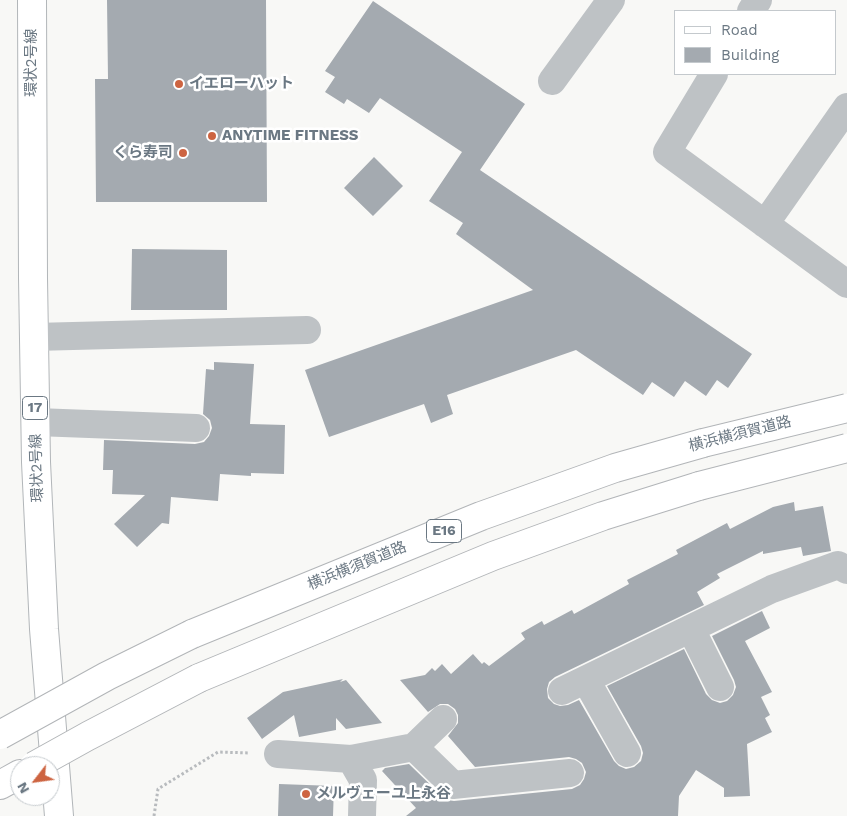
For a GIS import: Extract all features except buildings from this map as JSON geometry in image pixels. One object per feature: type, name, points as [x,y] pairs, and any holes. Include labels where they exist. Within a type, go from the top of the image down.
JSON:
[{"type":"main road","name":"環状2号線","points":[[32,0],[36,422],[44,629],[60,816]]},
{"type":"main road","name":"横浜横須賀道路","points":[[0,736],[106,676],[192,634],[481,516],[615,468],[702,443],[847,408]]},
{"type":"main road","points":[[52,756],[199,678],[493,556],[604,516],[699,486],[847,448]]},
{"type":"street","points":[[552,81],[611,0]]},
{"type":"street","points":[[713,75],[667,152],[847,284]]},
{"type":"street","points":[[765,224],[847,107]]},
{"type":"street","points":[[34,337],[307,330]]},
{"type":"street","points":[[36,422],[196,428]]},
{"type":"street","points":[[627,753],[574,686],[772,589],[838,565],[847,570]]},
{"type":"street","points":[[691,629],[720,686]]},
{"type":"street","points":[[278,754],[351,759],[414,747],[442,719]]},
{"type":"street","points":[[414,747],[453,784],[570,773]]},
{"type":"street","points":[[351,759],[363,780],[362,816]]},
{"type":"path","points":[[154,816],[158,789],[218,752],[278,754]]},
{"type":"place","name":"イエローハット","points":[[179,84]]},
{"type":"place","name":"ANYTIME FITNESS","points":[[212,136]]},
{"type":"place","name":"くら寿司","points":[[183,153]]},
{"type":"place","name":"メルヴェーユ上永谷","points":[[306,794]]}]
